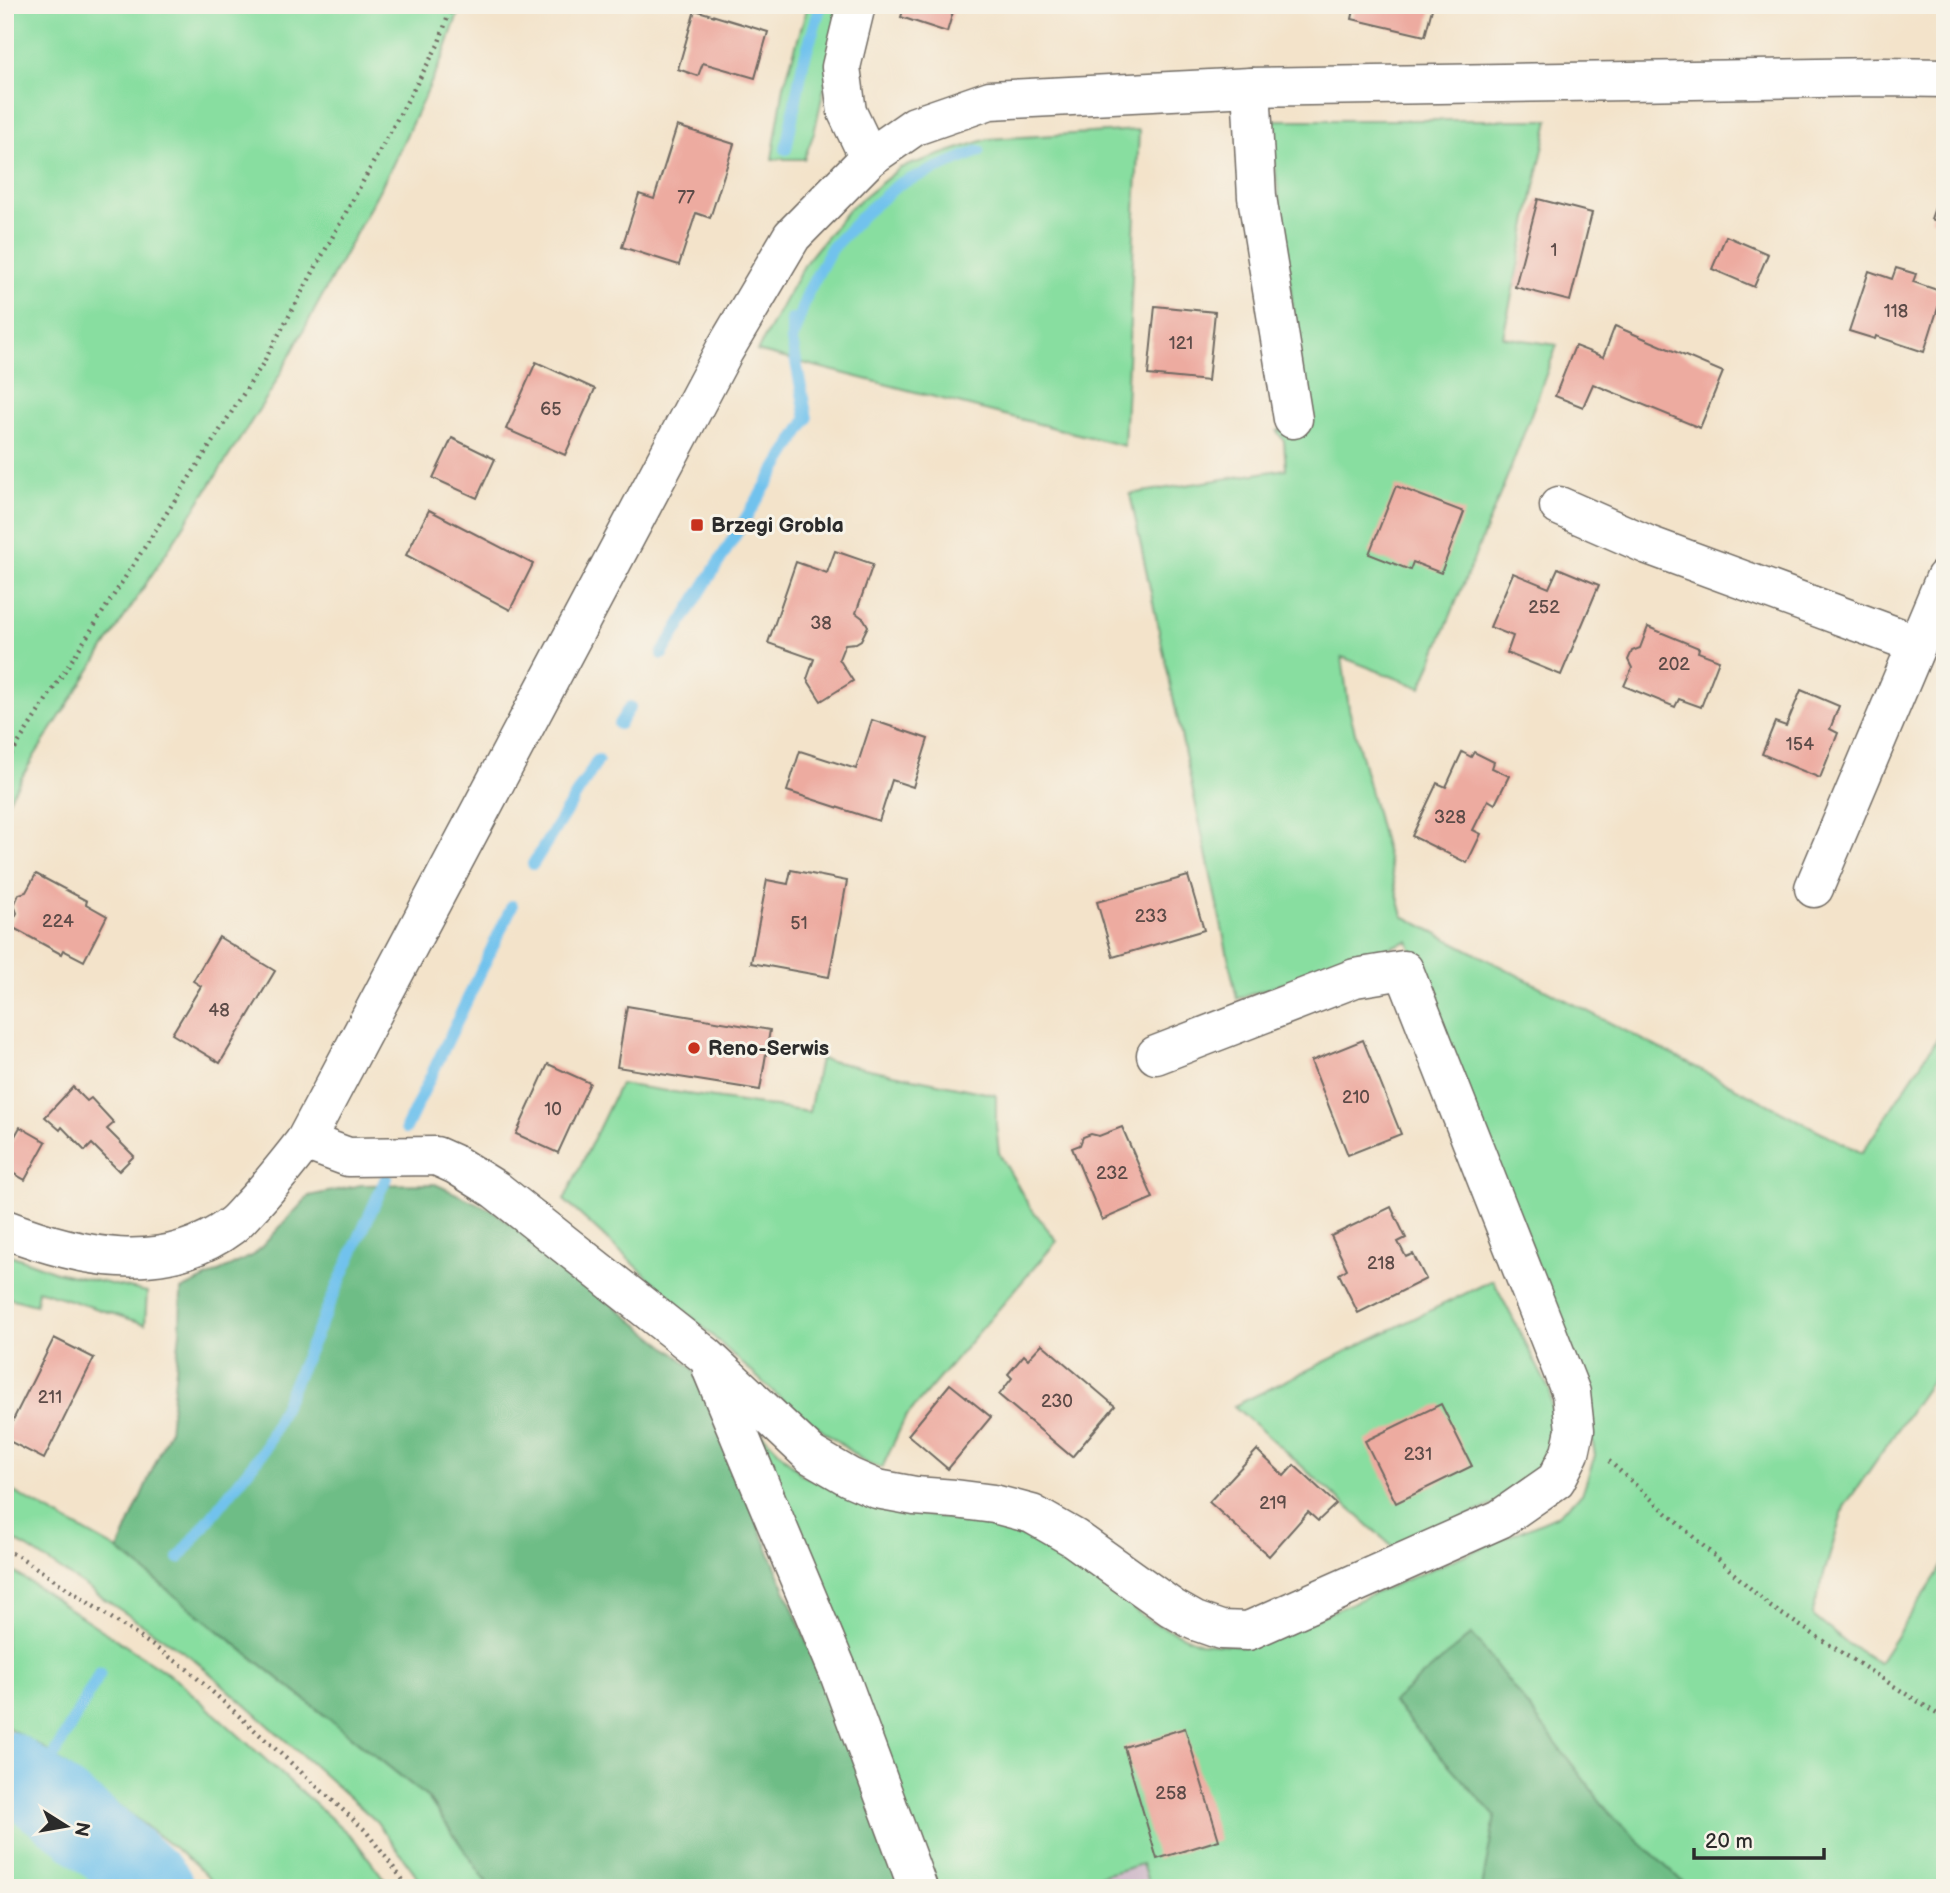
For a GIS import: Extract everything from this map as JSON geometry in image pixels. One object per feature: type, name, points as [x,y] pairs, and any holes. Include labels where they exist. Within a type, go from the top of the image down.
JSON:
[{"type":"street","points":[[856,5],[841,67],[847,112],[869,158]]},
{"type":"street","points":[[5,1229],[35,1241],[109,1258],[162,1257],[208,1240],[232,1226],[268,1188],[305,1141],[724,351],[792,236],[869,158],[915,126],[990,100],[1251,87],[1945,78]]},
{"type":"street","points":[[1251,87],[1257,197],[1293,419]]},
{"type":"street","points":[[1559,506],[1648,545],[1917,644]]},
{"type":"street","points":[[1814,888],[1945,578]]},
{"type":"street","points":[[305,1141],[348,1157],[436,1156],[456,1165],[496,1190],[706,1356],[811,1455],[849,1477],[877,1489],[915,1496],[994,1504],[1032,1514],[1074,1538],[1172,1608],[1195,1621],[1221,1630],[1248,1630],[1500,1519],[1556,1480],[1570,1454],[1575,1430],[1571,1394],[1404,970],[1355,978],[1156,1055]]},
{"type":"street","points":[[706,1356],[838,1671],[918,1888]]},
{"type":"path","points":[[5,757],[10,756],[262,365],[438,46],[452,5]]},
{"type":"path","points":[[1575,1430],[1771,1607],[1945,1719]]},
{"type":"path","points":[[5,1550],[20,1557],[186,1668],[365,1830],[409,1888]]},
{"type":"shaded area","points":[[1143,1864],[1150,1888],[1059,1888]]},
{"type":"green space","points":[[5,5],[461,5],[443,57],[391,168],[271,391],[35,755],[5,806]]},
{"type":"green space","points":[[808,5],[843,5],[814,133],[804,159],[772,159],[784,86]]},
{"type":"green space","points":[[1269,120],[1549,120],[1503,337],[1557,345],[1512,465],[1421,688],[1342,657],[1349,709],[1403,916],[1862,1153],[1945,1027],[1945,1361],[1844,1507],[1812,1615],[1845,1642],[1879,1663],[1945,1562],[1945,1888],[1150,1888],[1142,1864],[1059,1888],[936,1888],[736,1407],[802,1475],[880,1509],[970,1521],[1037,1540],[1151,1622],[1200,1643],[1251,1646],[1556,1516],[1582,1494],[1595,1455],[1586,1404],[1408,941],[1237,999],[1130,494],[1286,469],[1284,441],[1277,431],[1307,419]]},
{"type":"green space","points":[[1139,130],[1124,446],[757,351],[806,262],[849,209],[900,168],[988,139]]},
{"type":"green space","points":[[820,1059],[996,1095],[999,1153],[1028,1204],[1057,1241],[905,1418],[882,1468],[866,1463],[779,1397],[564,1200],[620,1084],[809,1112]]},
{"type":"green space","points":[[435,1184],[494,1211],[693,1368],[860,1770],[903,1888],[491,1888],[428,1798],[118,1550],[169,1431],[180,1332],[181,1290],[254,1255],[309,1196],[361,1185]]},
{"type":"green space","points":[[5,1253],[56,1272],[147,1292],[145,1324],[38,1290],[36,1305],[5,1297]]},
{"type":"green space","points":[[1493,1280],[1550,1391],[1554,1441],[1540,1466],[1501,1501],[1395,1549],[1234,1406]]},
{"type":"green space","points":[[5,1487],[118,1550],[428,1798],[491,1888],[426,1888],[376,1821],[194,1659],[28,1548],[5,1536]]},
{"type":"green space","points":[[5,1566],[176,1679],[354,1839],[391,1888],[218,1888],[194,1863],[42,1747],[5,1726]]},
{"type":"green space","points":[[1472,1634],[1611,1815],[1689,1888],[1482,1888],[1495,1816],[1392,1702]]},
{"type":"green space","points":[[5,1809],[105,1888],[5,1888]]},
{"type":"building","points":[[905,5],[955,5],[947,32],[901,17]]},
{"type":"building","points":[[1355,5],[1433,5],[1425,36],[1352,19]]},
{"type":"building","points":[[695,10],[768,32],[755,78],[703,63],[698,76],[678,69]]},
{"type":"building","points":[[677,126],[734,144],[710,218],[696,213],[679,265],[622,247],[639,194],[654,199]]},
{"type":"building","points":[[1945,182],[1945,224],[1931,219]]},
{"type":"building","points":[[1538,199],[1592,213],[1570,301],[1515,287]]},
{"type":"building","points":[[1726,236],[1768,254],[1754,287],[1712,269]]},
{"type":"building","points":[[1896,268],[1916,274],[1913,282],[1943,292],[1924,352],[1876,336],[1875,339],[1849,331],[1869,271],[1892,279]]},
{"type":"building","points":[[1155,306],[1215,312],[1208,381],[1148,375]]},
{"type":"building","points":[[1615,326],[1723,372],[1700,428],[1593,384],[1583,407],[1555,396],[1575,346],[1603,357]]},
{"type":"building","points":[[536,362],[595,389],[565,455],[506,429]]},
{"type":"building","points":[[452,438],[495,459],[477,498],[433,478]]},
{"type":"building","points":[[1396,486],[1464,512],[1441,573],[1413,562],[1410,570],[1369,554]]},
{"type":"building","points":[[429,510],[533,564],[510,610],[406,555]]},
{"type":"building","points":[[835,551],[873,564],[856,613],[868,626],[861,640],[845,644],[839,659],[853,681],[821,701],[807,679],[814,659],[768,643],[796,562],[827,573]]},
{"type":"building","points":[[1558,568],[1599,585],[1561,675],[1507,653],[1513,636],[1490,627],[1513,573],[1549,588]]},
{"type":"building","points":[[1648,627],[1699,648],[1698,652],[1719,660],[1701,707],[1679,699],[1675,707],[1624,686],[1632,668],[1628,660],[1632,651],[1640,648]]},
{"type":"building","points":[[1801,690],[1839,706],[1830,729],[1838,733],[1820,778],[1762,754],[1775,722],[1786,726]]},
{"type":"building","points":[[872,720],[928,739],[913,787],[892,780],[879,821],[787,791],[800,751],[856,769]]},
{"type":"building","points":[[1462,752],[1471,757],[1474,752],[1494,762],[1492,768],[1509,776],[1495,804],[1488,800],[1473,830],[1481,834],[1467,863],[1412,836],[1437,783],[1446,787]]},
{"type":"building","points":[[791,870],[847,881],[829,977],[751,963],[767,880],[788,884]]},
{"type":"building","points":[[36,874],[87,901],[86,904],[107,916],[84,961],[63,950],[61,954],[10,926],[17,913],[14,905],[19,894],[26,892]]},
{"type":"building","points":[[1188,876],[1204,930],[1113,957],[1097,902]]},
{"type":"building","points":[[219,937],[275,971],[220,1063],[172,1034],[201,986],[193,981]]},
{"type":"building","name":"Reno-Serwis","points":[[627,1006],[770,1030],[760,1090],[617,1067]]},
{"type":"building","points":[[1363,1040],[1401,1134],[1348,1155],[1311,1061]]},
{"type":"building","points":[[548,1064],[590,1083],[558,1153],[516,1134]]},
{"type":"building","points":[[73,1087],[87,1101],[91,1098],[114,1123],[107,1129],[134,1156],[119,1171],[92,1144],[85,1151],[62,1127],[60,1130],[45,1117]]},
{"type":"building","points":[[20,1127],[46,1142],[25,1180],[5,1169],[5,1154]]},
{"type":"building","points":[[1122,1127],[1153,1198],[1102,1220],[1072,1148],[1080,1145],[1083,1137],[1091,1134],[1099,1136]]},
{"type":"building","points":[[1391,1207],[1406,1238],[1398,1242],[1406,1257],[1413,1254],[1426,1279],[1358,1313],[1339,1274],[1347,1269],[1331,1236]]},
{"type":"building","points":[[54,1338],[94,1358],[44,1459],[5,1439],[5,1436]]},
{"type":"building","points":[[1042,1344],[1115,1406],[1072,1457],[999,1395],[1012,1378],[1008,1374],[1024,1355],[1028,1359]]},
{"type":"building","points":[[950,1384],[991,1417],[948,1469],[908,1435]]},
{"type":"building","points":[[1441,1404],[1472,1466],[1396,1503],[1365,1441]]},
{"type":"building","points":[[1257,1450],[1284,1476],[1294,1465],[1336,1504],[1318,1521],[1308,1512],[1269,1556],[1209,1502]]},
{"type":"building","points":[[1185,1728],[1219,1840],[1157,1859],[1124,1747]]},
{"type":"waterway","points":[[786,149],[803,63],[821,5]]},
{"type":"waterway","points":[[794,333],[808,292],[831,249],[864,214],[899,184],[979,151]]},
{"type":"waterway","points":[[662,654],[807,419],[792,341],[792,319]]},
{"type":"waterway","points":[[619,724],[630,707]]},
{"type":"waterway","points":[[533,864],[598,760]]},
{"type":"waterway","points":[[406,1128],[512,906]]},
{"type":"waterway","points":[[179,1558],[264,1450],[386,1178]]},
{"type":"waterway","points":[[35,1789],[100,1673]]},
{"type":"waterway","points":[[5,1769],[83,1825],[155,1888]]},
{"type":"place","name":"Brzegi Grobla","points":[[697,525]]},
{"type":"place","name":"Reno-Serwis","points":[[694,1048]]}]
